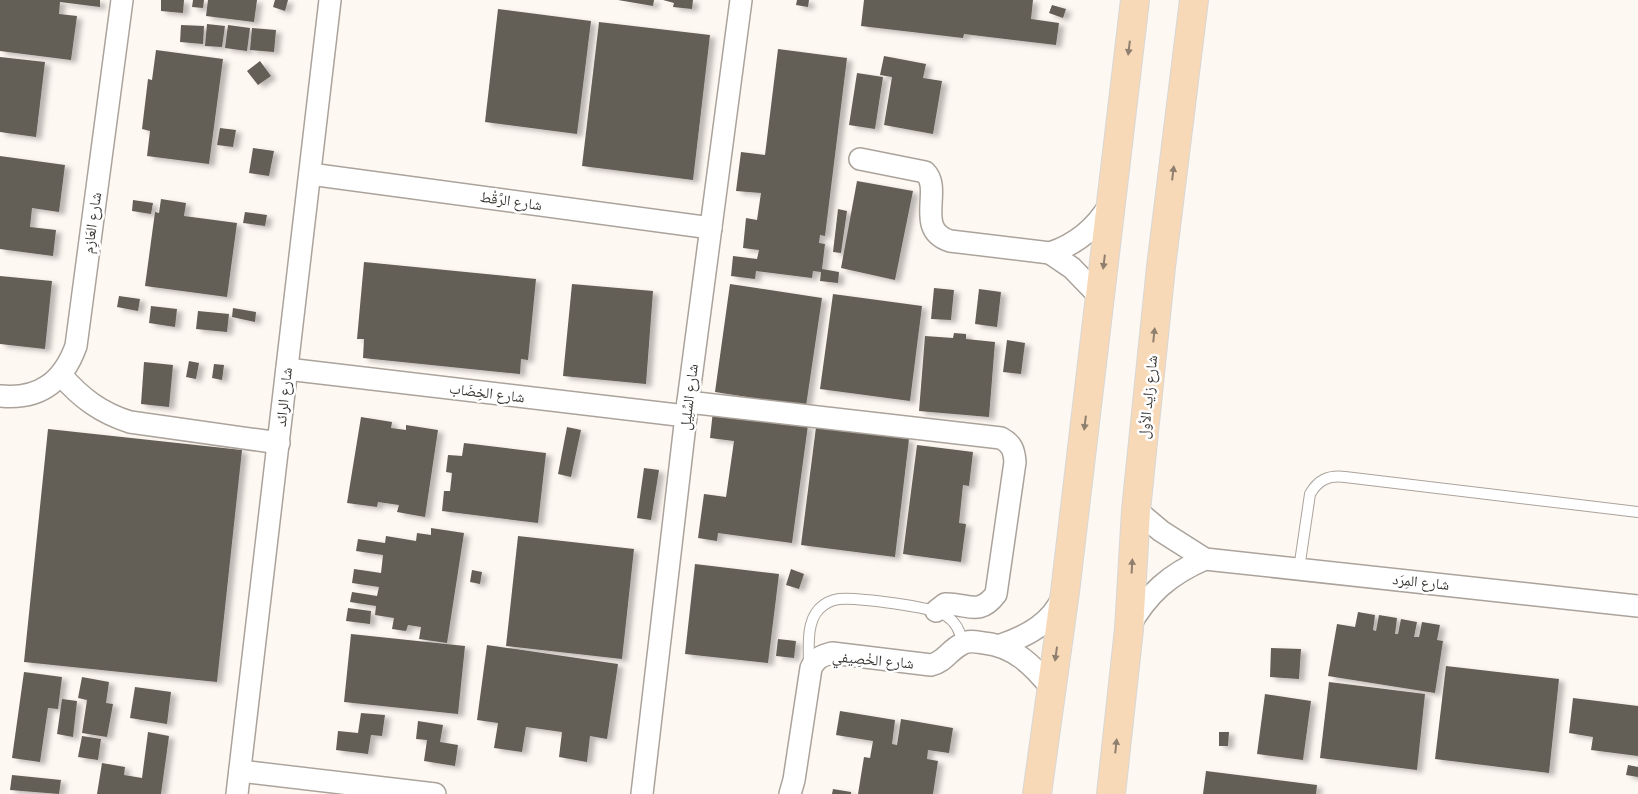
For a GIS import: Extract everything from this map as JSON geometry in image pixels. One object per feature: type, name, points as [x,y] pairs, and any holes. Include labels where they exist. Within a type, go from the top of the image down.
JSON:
[{"type":"main road","points":[[1037,794],[1065,592],[1135,0]]},
{"type":"main road","name":"شارع زايد الأول","points":[[1111,794],[1129,629],[1136,510],[1161,267],[1194,0]]},
{"type":"street","name":"شارع العَازِم","points":[[0,396],[26,396],[39,392],[61,375],[70,362],[76,346],[122,0]]},
{"type":"street","name":"شارع الرائد","points":[[237,794],[330,0]]},
{"type":"street","name":"شارع السِّلِيل","points":[[642,794],[687,409],[741,0]]},
{"type":"street","points":[[860,159],[919,170],[928,175],[932,225],[935,233],[941,238],[1050,252],[1062,248],[1086,234],[1104,215],[1111,203]]},
{"type":"street","name":"شارع الرَّقْط","points":[[310,174],[711,228]]},
{"type":"street","points":[[1050,252],[1072,268],[1100,297]]},
{"type":"street","name":"شارع الخِضَاب","points":[[287,369],[1001,438],[1012,447],[1015,462],[996,594],[986,604],[977,608],[945,604],[936,611]]},
{"type":"street","points":[[61,375],[75,392],[110,416],[130,422],[279,443]]},
{"type":"street","name":"شارع المِرَد","points":[[1136,510],[1161,531],[1205,559],[1638,606]]},
{"type":"street","points":[[1129,629],[1139,610],[1157,589],[1185,568],[1205,559]]},
{"type":"street","points":[[1001,645],[1028,634],[1041,625],[1060,604],[1065,592]]},
{"type":"street","points":[[962,644],[971,641],[1001,645],[1029,664],[1052,689]]},
{"type":"street","name":"شارع الخْصِيفي","points":[[790,794],[794,780],[808,678],[810,668],[816,659],[832,653],[931,665],[940,663],[962,644]]},
{"type":"street","points":[[240,771],[435,794]]},
{"type":"lane","points":[[1299,569],[1310,494],[1320,481],[1328,477],[1345,477],[1638,512]]},
{"type":"lane","points":[[808,678],[811,627],[814,615],[820,607],[840,599],[912,606],[936,611],[955,623],[962,636],[962,644]]},
{"type":"building","points":[[0,0],[100,0],[100,7],[60,2],[59,14],[77,16],[71,60],[0,51]]},
{"type":"building","points":[[161,0],[184,0],[183,13],[161,11]]},
{"type":"building","points":[[193,0],[204,0],[203,8],[192,7]]},
{"type":"building","points":[[208,0],[257,0],[254,22],[206,16]]},
{"type":"building","points":[[275,0],[288,0],[285,11],[273,7]]},
{"type":"building","points":[[618,0],[654,0],[653,6]]},
{"type":"building","points":[[663,0],[693,0],[692,9],[673,7],[674,3]]},
{"type":"building","points":[[797,0],[809,0],[808,7],[796,5]]},
{"type":"building","points":[[864,0],[1033,0],[1031,19],[1059,23],[1056,45],[964,34],[963,38],[861,26]]},
{"type":"building","points":[[1052,5],[1066,9],[1063,18],[1049,13]]},
{"type":"building","points":[[498,9],[591,21],[577,134],[485,122]]},
{"type":"building","points":[[599,22],[710,35],[693,180],[582,166]]},
{"type":"building","points":[[207,24],[225,26],[222,47],[205,46]]},
{"type":"building","points":[[181,25],[204,26],[203,44],[180,42]]},
{"type":"building","points":[[228,25],[250,28],[247,51],[225,48]]},
{"type":"building","points":[[252,28],[276,30],[274,52],[250,50]]},
{"type":"building","points":[[778,49],[847,58],[825,236],[820,235],[819,243],[825,244],[822,269],[839,272],[838,283],[820,281],[821,272],[813,271],[812,278],[756,271],[755,279],[731,276],[733,256],[757,259],[759,250],[743,248],[746,218],[757,220],[761,193],[736,191],[741,152],[765,155]]},
{"type":"building","points":[[156,50],[223,59],[209,164],[147,156],[150,131],[142,129],[148,79],[152,80]]},
{"type":"building","points":[[884,56],[926,64],[923,78],[942,81],[933,134],[884,125],[892,77],[880,75]]},
{"type":"building","points":[[0,57],[45,62],[36,137],[0,132]]},
{"type":"building","points":[[260,61],[271,76],[258,85],[247,71]]},
{"type":"building","points":[[857,73],[883,77],[875,129],[849,125]]},
{"type":"building","points":[[220,128],[236,130],[233,147],[217,145]]},
{"type":"building","points":[[253,148],[274,151],[269,176],[249,173]]},
{"type":"building","points":[[0,156],[65,165],[59,212],[32,208],[30,227],[56,230],[53,256],[0,249]]},
{"type":"building","points":[[857,181],[913,191],[895,280],[841,268]]},
{"type":"building","points":[[161,199],[186,203],[184,216],[237,223],[227,297],[145,286],[155,212],[159,213]]},
{"type":"building","points":[[133,200],[153,203],[151,214],[132,211]]},
{"type":"building","points":[[838,209],[847,211],[841,253],[833,252]]},
{"type":"building","points":[[245,212],[267,215],[265,226],[243,223]]},
{"type":"building","points":[[364,262],[536,279],[528,360],[521,359],[520,374],[363,358],[364,339],[357,339]]},
{"type":"building","points":[[0,276],[52,281],[45,349],[0,344]]},
{"type":"building","points":[[572,284],[653,291],[646,384],[563,376]]},
{"type":"building","points":[[730,284],[822,298],[806,406],[715,392]]},
{"type":"building","points":[[934,288],[954,290],[951,320],[931,319]]},
{"type":"building","points":[[979,289],[1001,292],[997,327],[975,324]]},
{"type":"building","points":[[833,294],[922,306],[910,401],[820,389]]},
{"type":"building","points":[[119,296],[140,299],[138,311],[117,307]]},
{"type":"building","points":[[151,306],[177,309],[175,327],[149,323]]},
{"type":"building","points":[[233,308],[256,312],[255,322],[232,317]]},
{"type":"building","points":[[198,311],[229,314],[227,332],[196,329]]},
{"type":"building","points":[[954,333],[966,334],[966,339],[995,342],[989,417],[919,411],[925,336],[953,338]]},
{"type":"building","points":[[1007,340],[1025,343],[1021,374],[1003,372]]},
{"type":"building","points":[[189,361],[199,363],[196,379],[186,377]]},
{"type":"building","points":[[144,362],[173,365],[169,407],[141,404]]},
{"type":"building","points":[[214,364],[224,365],[222,380],[212,378]]},
{"type":"building","points":[[713,411],[808,425],[792,543],[718,533],[717,541],[698,538],[704,494],[726,497],[734,441],[710,438]]},
{"type":"building","points":[[361,417],[392,422],[391,428],[406,430],[406,425],[438,430],[425,517],[397,512],[399,505],[378,502],[377,507],[347,503]]},
{"type":"building","points":[[567,427],[581,430],[571,477],[558,474]]},
{"type":"building","points":[[816,427],[909,439],[895,557],[801,545]]},
{"type":"building","points":[[48,429],[242,450],[217,682],[24,662]]},
{"type":"building","points":[[464,443],[546,453],[538,523],[442,511],[444,491],[450,491],[452,473],[446,472],[448,455],[462,456]]},
{"type":"building","points":[[917,445],[973,452],[969,486],[963,485],[959,523],[966,524],[961,562],[903,554]]},
{"type":"building","points":[[644,468],[659,470],[651,520],[637,518]]},
{"type":"building","points":[[431,528],[464,533],[447,643],[419,639],[421,627],[408,625],[406,631],[392,629],[394,618],[375,615],[376,606],[350,602],[352,592],[377,596],[379,587],[352,583],[354,569],[381,573],[383,555],[356,551],[358,539],[385,543],[386,536],[416,541],[417,533],[431,535]]},
{"type":"building","points":[[518,536],[634,549],[622,659],[506,646]]},
{"type":"building","points":[[695,564],[779,574],[768,663],[685,654]]},
{"type":"building","points":[[791,569],[804,574],[799,589],[786,585]]},
{"type":"building","points":[[472,570],[482,572],[480,584],[470,582]]},
{"type":"building","points":[[348,608],[371,611],[370,624],[346,621]]},
{"type":"building","points":[[1358,612],[1375,615],[1373,630],[1376,631],[1379,615],[1397,618],[1395,634],[1398,634],[1401,619],[1417,622],[1414,637],[1419,637],[1422,622],[1440,625],[1437,640],[1443,641],[1435,693],[1328,676],[1337,624],[1355,627]]},
{"type":"building","points":[[351,634],[465,646],[458,714],[344,702]]},
{"type":"building","points":[[778,639],[796,641],[794,658],[776,656]]},
{"type":"building","points":[[487,645],[618,664],[607,739],[590,736],[587,762],[559,757],[562,732],[526,727],[522,752],[494,748],[498,723],[477,720]]},
{"type":"building","points":[[1271,648],[1301,649],[1299,679],[1270,677]]},
{"type":"building","points":[[1446,666],[1559,679],[1549,773],[1435,759]]},
{"type":"building","points":[[24,672],[62,677],[58,709],[48,708],[40,762],[12,758]]},
{"type":"building","points":[[82,677],[109,682],[106,703],[113,704],[107,737],[82,733],[87,700],[78,698]]},
{"type":"building","points":[[1329,682],[1425,694],[1417,770],[1320,758]]},
{"type":"building","points":[[135,687],[171,692],[167,724],[130,718]]},
{"type":"building","points":[[1265,694],[1311,701],[1303,760],[1257,754]]},
{"type":"building","points":[[1573,698],[1638,706],[1638,756],[1591,750],[1593,737],[1569,733]]},
{"type":"building","points":[[62,699],[77,701],[73,737],[57,734]]},
{"type":"building","points":[[840,711],[895,720],[892,744],[897,745],[901,719],[953,728],[949,753],[928,750],[927,759],[938,761],[933,794],[858,794],[864,757],[870,758],[873,741],[836,735]]},
{"type":"building","points":[[361,713],[385,715],[382,736],[371,735],[368,754],[336,750],[338,731],[358,733]]},
{"type":"building","points":[[418,721],[443,725],[440,742],[458,745],[455,766],[424,761],[427,740],[416,739]]},
{"type":"building","points":[[148,732],[169,736],[161,794],[97,794],[102,763],[125,767],[124,775],[142,778]]},
{"type":"building","points":[[1219,732],[1229,732],[1228,746],[1219,746]]},
{"type":"building","points":[[82,736],[101,739],[98,760],[78,757]]},
{"type":"building","points":[[1628,765],[1638,767],[1638,777],[1626,775]]},
{"type":"building","points":[[1206,771],[1317,785],[1316,794],[1203,794]]},
{"type":"building","points":[[12,775],[61,780],[59,794],[10,790]]},
{"type":"building","points":[[833,789],[851,792],[851,794],[832,794]]}]
